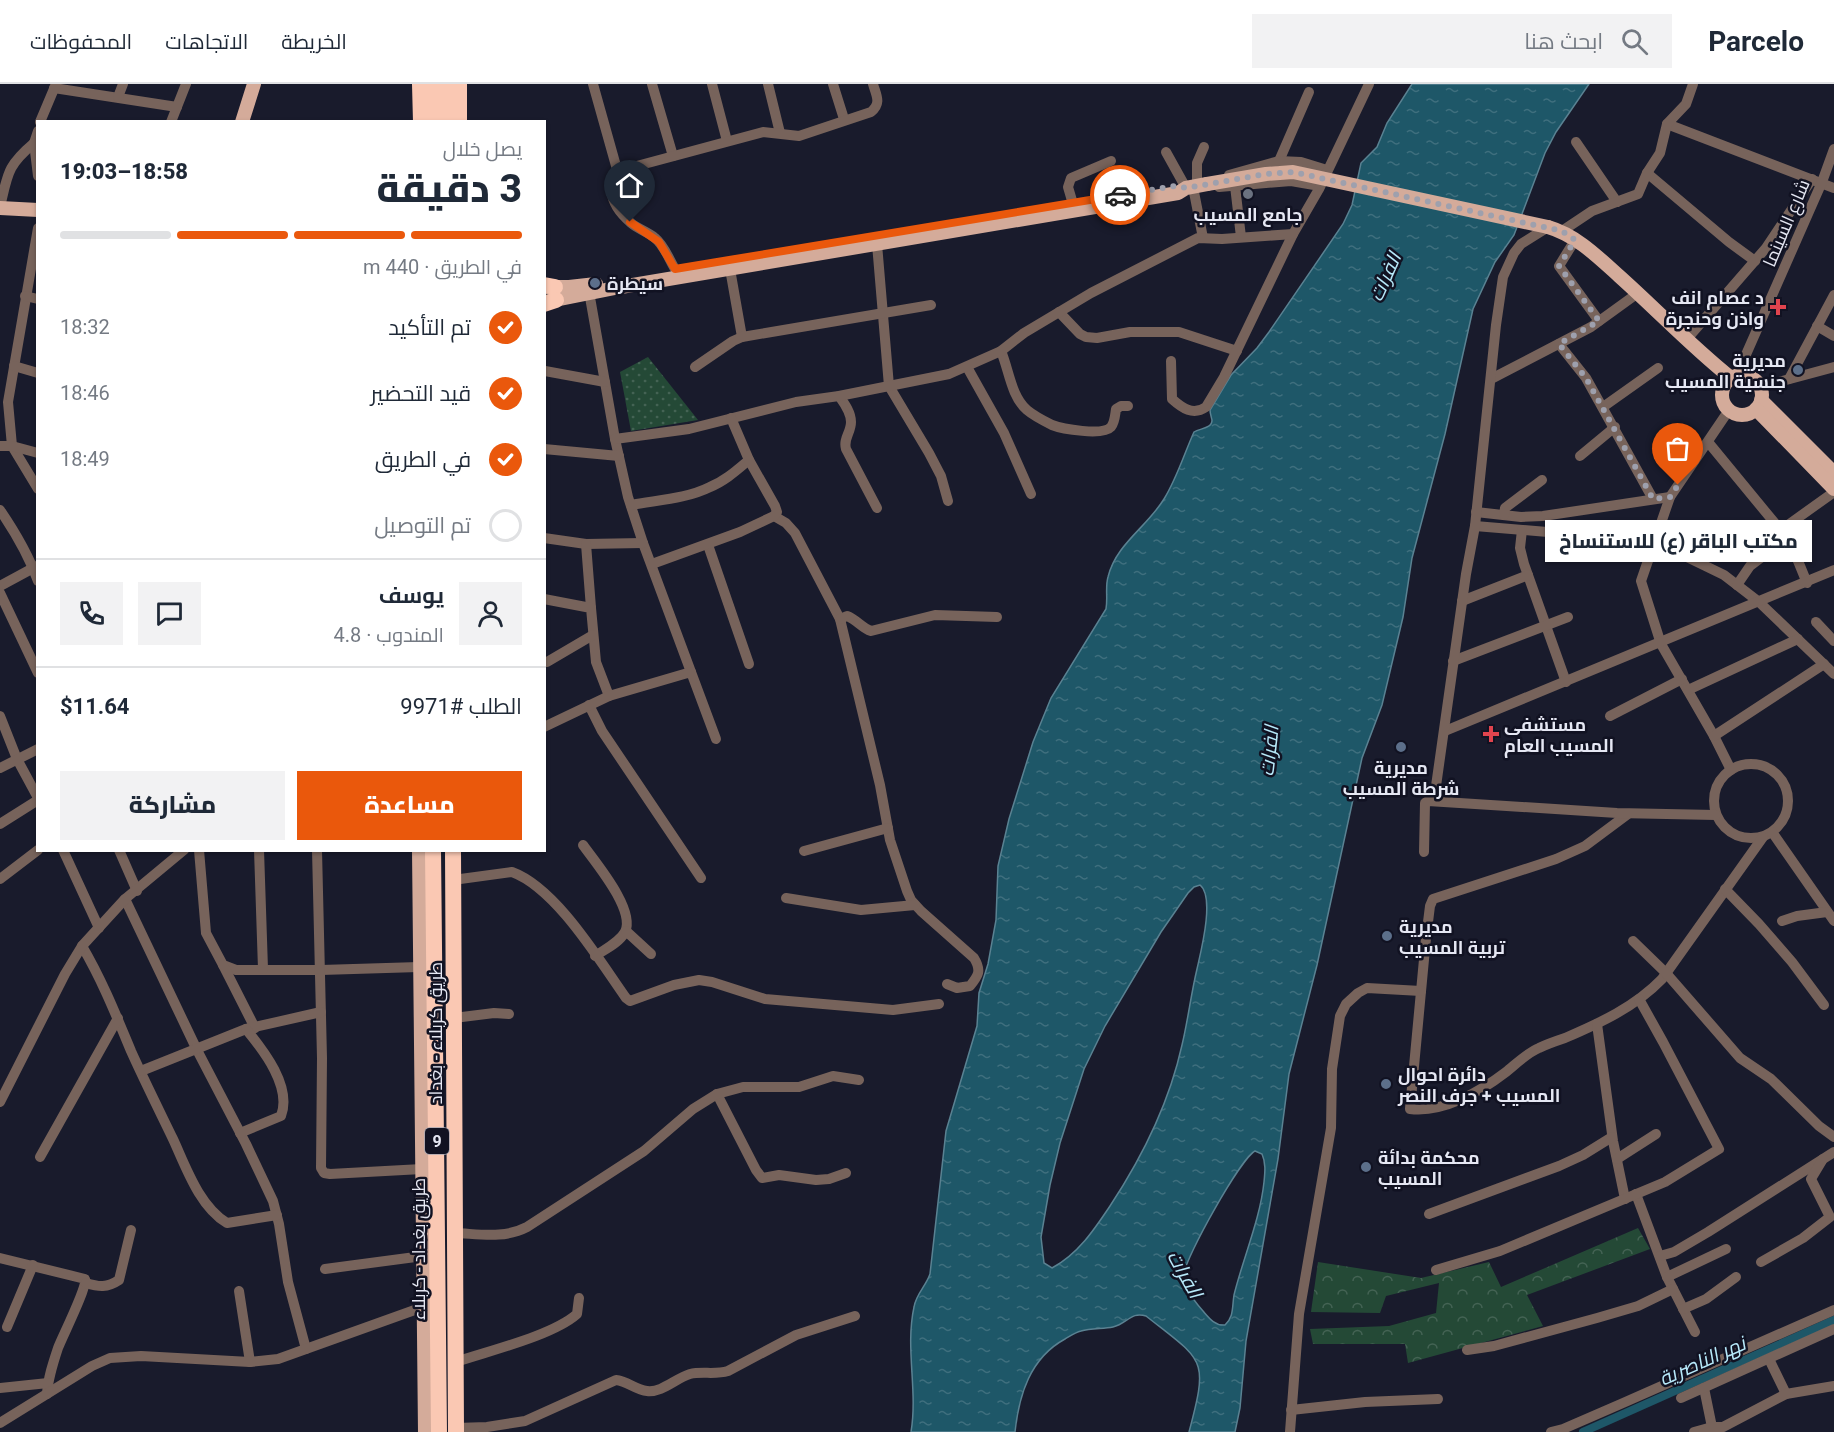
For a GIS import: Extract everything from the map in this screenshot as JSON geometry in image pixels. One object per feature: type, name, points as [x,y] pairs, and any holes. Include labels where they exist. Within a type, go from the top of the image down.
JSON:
[{"type":"highway","points":[[420,84],[421,120]]},
{"type":"highway","points":[[432,84],[432,120]]},
{"type":"highway","points":[[447,84],[447,120]]},
{"type":"highway","points":[[459,84],[459,120]]},
{"type":"highway","name":"طريق كربلاء - بغداد","points":[[453,852],[456,1430]]},
{"type":"highway","points":[[434,859],[443,874],[453,876]]},
{"type":"highway","name":"طريق بغداد - كربلاء","points":[[434,859],[439,1432]]},
{"type":"highway","points":[[434,903],[444,898],[454,903]]},
{"type":"main road","points":[[243,120],[254,84]]},
{"type":"main road","points":[[588,290],[675,269],[1175,186],[1196,186],[1266,174],[1293,172],[1562,231],[1638,293],[1709,361],[1734,377]]},
{"type":"main road","points":[[548,294],[730,269],[1178,194],[1196,186]]},
{"type":"main road","points":[[0,207],[36,210]]},
{"type":"main road","points":[[1759,399],[1743,414],[1729,410],[1722,397],[1726,383],[1734,377],[1750,376],[1759,399],[1834,491]]},
{"type":"main road","points":[[1759,399],[1834,473]]},
{"type":"main road","points":[[419,852],[425,1432]]},
{"type":"street","points":[[118,97],[123,84]]},
{"type":"street","points":[[172,120],[186,84]]},
{"type":"street","points":[[593,84],[618,173]]},
{"type":"street","points":[[652,84],[673,156]]},
{"type":"street","points":[[712,84],[727,141]]},
{"type":"street","points":[[768,84],[780,133]]},
{"type":"street","points":[[833,84],[844,119]]},
{"type":"street","points":[[675,269],[659,242],[630,222],[615,202],[611,188],[618,173],[633,166],[763,132],[799,136],[844,119],[871,112],[876,108],[878,102],[873,84]]},
{"type":"street","points":[[1171,361],[1172,399],[1182,409],[1202,410],[1206,407],[1237,351],[1369,84]]},
{"type":"street","points":[[1562,231],[1592,211],[1638,194],[1647,173],[1660,153],[1667,124],[1686,104],[1693,84]]},
{"type":"street","points":[[41,120],[55,86],[177,106]]},
{"type":"street","points":[[1279,161],[1309,92]]},
{"type":"street","points":[[1667,124],[1834,188]]},
{"type":"street","points":[[36,138],[34,143],[36,160]]},
{"type":"street","points":[[1576,142],[1617,202]]},
{"type":"street","points":[[0,207],[7,175],[14,161],[34,143]]},
{"type":"street","points":[[1203,238],[1196,186],[1197,163],[1204,147]]},
{"type":"street","name":"شارع السينما","points":[[1734,377],[1817,181],[1834,149]]},
{"type":"street","points":[[1166,152],[1196,186],[1217,187],[1291,181],[1320,186]]},
{"type":"street","points":[[1073,204],[1068,187],[1071,178],[1111,160]]},
{"type":"street","points":[[1196,186],[1279,161],[1301,162],[1327,170]]},
{"type":"street","points":[[1647,173],[1755,261]]},
{"type":"street","points":[[1687,339],[1755,261],[1817,181]]},
{"type":"street","points":[[1235,186],[1241,237]]},
{"type":"street","points":[[1436,786],[1475,526],[1503,277],[1514,253],[1521,244],[1548,227]]},
{"type":"street","points":[[615,439],[689,429],[796,402],[839,396],[949,374],[1001,351],[1024,333],[1059,312],[1198,238],[1222,239],[1293,234]]},
{"type":"street","points":[[36,239],[8,402],[12,446],[36,486]]},
{"type":"street","points":[[1575,240],[1559,266],[1599,321]]},
{"type":"street","points":[[877,244],[889,386],[929,453],[948,501]]},
{"type":"street","points":[[730,269],[742,338]]},
{"type":"street","points":[[588,290],[615,439],[631,505],[716,739]]},
{"type":"street","points":[[1491,379],[1599,321],[1638,293]]},
{"type":"street","points":[[1789,379],[1834,295]]},
{"type":"street","points":[[26,296],[36,298]]},
{"type":"street","points":[[694,366],[733,340],[932,305]]},
{"type":"street","points":[[1059,312],[1080,334],[1086,337],[1097,338],[1130,332],[1179,332],[1237,351]]},
{"type":"street","points":[[1817,326],[1834,336]]},
{"type":"street","points":[[1559,344],[1586,378],[1653,499]]},
{"type":"street","points":[[1001,351],[1016,396],[1027,410],[1053,426],[1081,431],[1105,431],[1111,428],[1116,409],[1128,406]]},
{"type":"street","points":[[14,366],[36,372]]},
{"type":"street","points":[[967,367],[1004,433],[1031,494]]},
{"type":"street","points":[[1759,399],[1789,379],[1834,367]]},
{"type":"street","points":[[1603,407],[1658,368]]},
{"type":"street","points":[[546,371],[605,382]]},
{"type":"street","points":[[839,396],[848,409],[851,421],[844,442],[846,449],[877,508]]},
{"type":"street","points":[[1729,410],[1670,497],[1641,580],[1661,644],[1731,770]]},
{"type":"street","points":[[652,564],[740,532],[774,516],[777,512],[749,460],[731,418]]},
{"type":"street","points":[[1580,456],[1615,428]]},
{"type":"street","points":[[1707,442],[1784,534],[1796,556],[1806,583]]},
{"type":"street","points":[[0,446],[12,446],[36,452]]},
{"type":"street","points":[[546,449],[620,456]]},
{"type":"street","points":[[631,505],[692,494],[710,487],[749,460]]},
{"type":"street","points":[[1504,515],[1505,508],[1542,480]]},
{"type":"street","points":[[1737,585],[1750,566],[1834,491]]},
{"type":"street","points":[[1476,512],[1521,517],[1543,516],[1670,497]]},
{"type":"street","points":[[0,510],[35,566],[0,586]]},
{"type":"street","points":[[774,516],[795,532],[840,619],[897,866],[907,891],[915,905],[974,958],[978,965],[978,975],[970,986],[957,987],[947,984]]},
{"type":"street","points":[[1475,526],[1654,541],[1714,570],[1737,585],[1759,602],[1834,674]]},
{"type":"street","points":[[1522,530],[1520,548],[1566,682]]},
{"type":"street","points":[[546,538],[586,544],[643,543]]},
{"type":"street","points":[[586,544],[596,662],[609,696]]},
{"type":"street","points":[[708,545],[749,664]]},
{"type":"street","points":[[1445,731],[1661,644],[1834,570]]},
{"type":"street","points":[[1462,601],[1528,575]]},
{"type":"street","points":[[0,593],[36,670]]},
{"type":"street","points":[[546,599],[591,608]]},
{"type":"street","points":[[840,619],[848,616],[871,631],[935,615],[966,614],[997,617]]},
{"type":"street","points":[[1453,661],[1568,617]]},
{"type":"street","points":[[1816,622],[1834,641]]},
{"type":"street","points":[[547,662],[593,635]]},
{"type":"street","points":[[1610,716],[1798,639]]},
{"type":"street","points":[[1714,736],[1824,664]]},
{"type":"street","points":[[546,726],[609,696],[691,672]]},
{"type":"street","points":[[589,705],[602,732],[701,879]]},
{"type":"street","points":[[0,716],[17,759],[36,795]]},
{"type":"street","points":[[0,768],[36,750]]},
{"type":"street","points":[[1628,814],[1585,846],[1556,859],[1433,899],[1428,917],[1410,1109],[1424,1111],[1445,1107],[1497,1079],[1538,1048],[1597,1024],[1648,993],[1767,835],[1782,823],[1787,812],[1789,799],[1786,786],[1779,776],[1768,768],[1756,764],[1743,765],[1731,770],[1718,785],[1714,805],[1716,815],[1727,830],[1735,835],[1744,838],[1767,835]]},
{"type":"street","points":[[0,824],[36,800]]},
{"type":"street","points":[[1424,852],[1425,803],[1428,801],[1628,814],[1716,815]]},
{"type":"street","points":[[804,851],[888,828]]},
{"type":"street","points":[[1767,835],[1834,921]]},
{"type":"street","points":[[582,844],[614,890],[625,911],[627,921],[626,931],[619,940],[595,956]]},
{"type":"street","points":[[0,879],[36,852]]},
{"type":"street","points":[[64,852],[99,928]]},
{"type":"street","points":[[120,852],[136,891]]},
{"type":"street","points":[[198,852],[206,933],[223,965],[250,1029],[283,1090],[285,1106],[281,1116],[240,1132]]},
{"type":"street","points":[[259,852],[263,969]]},
{"type":"street","points":[[317,852],[321,970],[321,1168],[324,1173],[422,1169]]},
{"type":"street","points":[[2,1095],[82,946],[125,899],[178,853]]},
{"type":"street","points":[[453,876],[504,872],[521,875],[559,907],[630,1001],[674,985],[699,980],[765,999],[893,1010],[939,1004]]},
{"type":"street","points":[[1725,889],[1792,962],[1824,1005]]},
{"type":"street","points":[[786,898],[861,910],[915,905]]},
{"type":"street","points":[[125,899],[197,1050],[262,1176],[277,1215],[288,1282],[306,1349]]},
{"type":"street","points":[[1782,921],[1797,916],[1827,912]]},
{"type":"street","points":[[626,931],[651,954]]},
{"type":"street","points":[[1633,941],[1665,973],[1740,1058],[1772,1079],[1819,1126],[1834,1137]]},
{"type":"street","points":[[82,946],[108,994],[141,1071],[204,1200],[219,1218],[227,1223],[277,1215]]},
{"type":"street","points":[[223,965],[236,969],[321,970],[419,967]]},
{"type":"street","points":[[1290,1432],[1299,1314],[1331,1128],[1332,1069],[1340,1016],[1346,1004],[1367,988],[1421,991]]},
{"type":"street","points":[[1437,1270],[1500,1251],[1665,1182],[1719,1149],[1664,1042],[1639,999]]},
{"type":"street","points":[[141,1071],[250,1029],[321,1012]]},
{"type":"street","points":[[454,1018],[494,1013],[509,1014]]},
{"type":"street","points":[[40,1157],[118,1018]]},
{"type":"street","points":[[1597,1024],[1612,1137],[1625,1199]]},
{"type":"street","points":[[455,1233],[501,1235],[517,1232],[527,1227],[644,1151],[693,1109],[717,1094],[743,1087],[799,1087],[833,1076],[859,1080]]},
{"type":"street","points":[[717,1094],[762,1178],[779,1174],[816,1180],[829,1179],[846,1173]]},
{"type":"street","points":[[1617,1158],[1656,1134]]},
{"type":"street","points":[[1430,1214],[1559,1166],[1583,1155],[1612,1137]]},
{"type":"street","points":[[1660,1256],[1674,1252],[1691,1242],[1834,1152]]},
{"type":"street","points":[[1761,1262],[1803,1238],[1832,1216],[1811,1179],[1823,1159]]},
{"type":"street","points":[[1636,1194],[1667,1277],[1695,1332]]},
{"type":"street","points":[[0,1258],[82,1277],[86,1283],[99,1287],[110,1286],[118,1280],[131,1230]]},
{"type":"street","points":[[1667,1277],[1726,1249]]},
{"type":"street","points":[[325,1269],[423,1256]]},
{"type":"street","points":[[7,1327],[33,1265]]},
{"type":"street","points":[[1683,1309],[1706,1299],[1736,1277]]},
{"type":"street","points":[[47,1389],[58,1348],[86,1283]]},
{"type":"street","points":[[1467,1350],[1494,1346],[1638,1306],[1673,1288]]},
{"type":"street","points":[[239,1291],[250,1362]]},
{"type":"street","points":[[456,1362],[542,1334],[568,1322],[577,1314],[579,1298]]},
{"type":"street","points":[[0,1423],[47,1389],[110,1358],[141,1356],[250,1362],[278,1359],[423,1307]]},
{"type":"street","points":[[1551,1432],[1603,1412],[1834,1310]]},
{"type":"street","points":[[456,1430],[525,1421],[616,1380],[644,1391],[652,1391],[689,1374],[718,1374],[796,1335],[855,1316]]},
{"type":"street","points":[[1682,1398],[1834,1329]]},
{"type":"street","points":[[1769,1359],[1786,1394]]},
{"type":"street","points":[[0,1388],[47,1389]]},
{"type":"street","points":[[1704,1388],[1713,1430]]},
{"type":"street","points":[[1694,1432],[1724,1427],[1786,1394],[1833,1388]]},
{"type":"street","points":[[1291,1410],[1365,1402],[1438,1399]]},
{"type":"green space","points":[[648,357],[698,420],[631,431],[620,372]]},
{"type":"green space","points":[[1638,1228],[1650,1249],[1527,1295],[1543,1326],[1408,1363],[1405,1344],[1313,1344],[1310,1329],[1389,1326],[1436,1313],[1439,1283],[1386,1296],[1380,1313],[1311,1312],[1318,1262],[1421,1278],[1489,1262],[1501,1287]]},
{"type":"water","name":"الفرات","points":[[1412,84],[1589,84],[1556,132],[1545,153],[1514,235],[1495,262],[1473,309],[1445,434],[1412,558],[1403,617],[1382,705],[1362,758],[1317,965],[1289,1074],[1278,1159],[1246,1341],[1240,1408],[1235,1432],[1189,1432],[1199,1389],[1197,1363],[1180,1343],[1146,1316],[1136,1315],[1113,1327],[1089,1329],[1071,1335],[1043,1356],[1023,1391],[1015,1432],[911,1432],[913,1401],[911,1338],[914,1307],[930,1274],[946,1131],[977,1026],[979,993],[988,964],[996,920],[998,866],[1009,819],[1033,742],[1051,698],[1106,609],[1107,581],[1112,565],[1125,545],[1164,499],[1194,432],[1210,425],[1212,420],[1210,410],[1231,375],[1269,332],[1343,224],[1352,205],[1361,163],[1377,147],[1387,123]],"holes":[[[1200,885],[1204,891],[1207,912],[1204,938],[1177,1067],[1162,1109],[1144,1149],[1104,1215],[1078,1249],[1052,1268],[1044,1263],[1041,1237],[1060,1143],[1084,1069],[1105,1026],[1161,932],[1188,893]],[[1255,1151],[1262,1154],[1264,1161],[1262,1196],[1234,1295],[1231,1315],[1228,1322],[1221,1325],[1212,1321],[1196,1303],[1188,1289],[1184,1274],[1215,1209],[1238,1171]]]},
{"type":"waterway","name":"نهر الناصرية","points":[[1583,1432],[1834,1320]]},
{"type":"way so far","points":[[1120,195],[1293,172],[1562,231],[1575,240],[1559,266],[1599,321],[1559,344],[1586,378],[1653,499],[1670,497],[1678,485]]},
{"type":"place","name":"جامع المسيب","points":[[1248,194]]},
{"type":"place","name":"سيطرة","points":[[595,283]]},
{"type":"place","name":"د عصام انف واذن وحنجرة","points":[[1778,307]]},
{"type":"place","name":"مديرية جنسية المسيب","points":[[1798,370]]},
{"type":"place","name":"مكتب الباقر (ع) للاستنساخ","points":[[1678,485]]},
{"type":"place","name":"مستشفى المسيب العام","points":[[1491,734]]},
{"type":"place","name":"مديرية شرطة المسيب","points":[[1401,747]]},
{"type":"place","name":"مديرية تربية المسيب","points":[[1387,936]]},
{"type":"place","name":"دائرة احوال المسيب + جرف النصر","points":[[1386,1084]]},
{"type":"place","name":"محكمة بدائة المسيب","points":[[1366,1167]]},
{"type":"route","points":[[630,222],[659,242],[675,269],[1120,195]]}]
